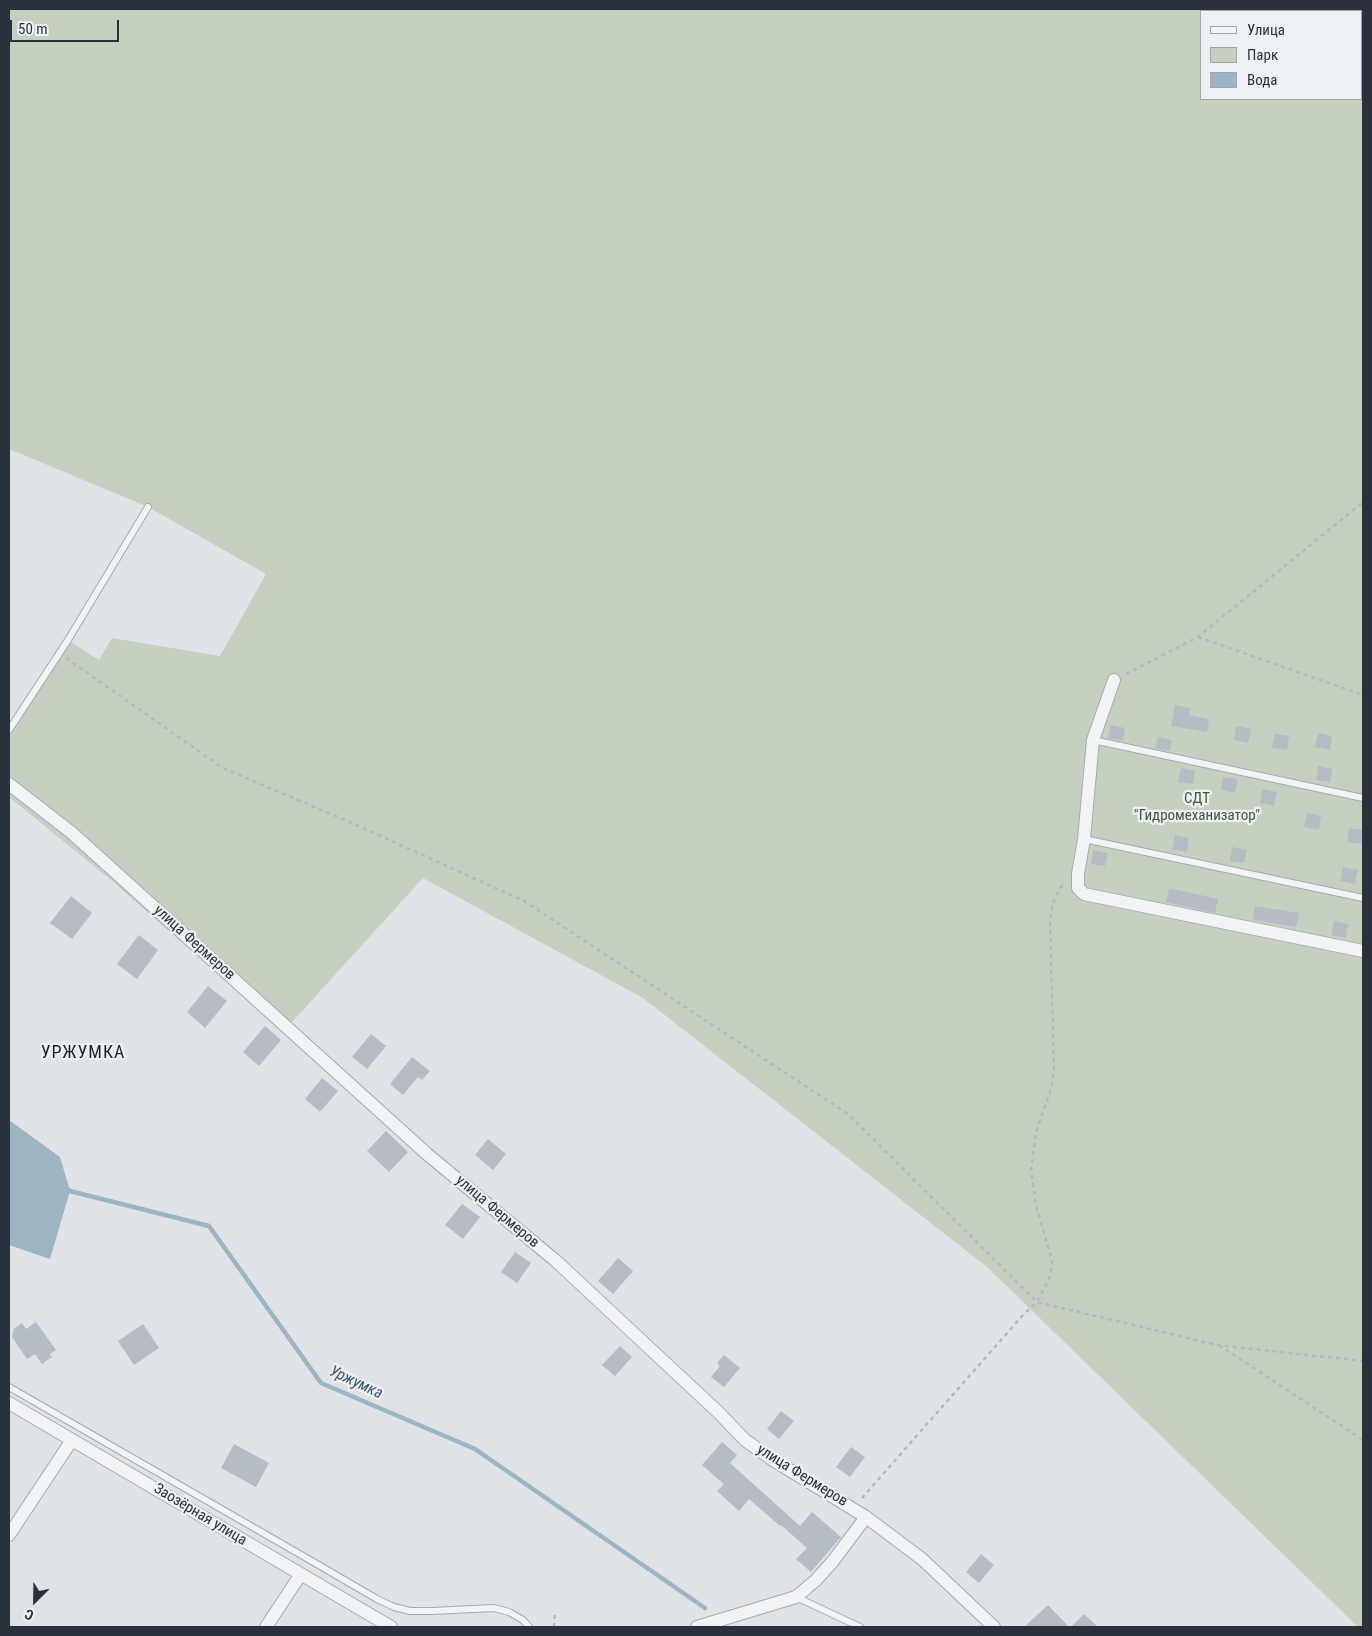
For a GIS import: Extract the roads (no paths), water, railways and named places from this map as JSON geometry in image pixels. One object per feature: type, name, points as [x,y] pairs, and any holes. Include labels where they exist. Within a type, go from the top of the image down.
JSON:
[{"type":"street","points":[[1114,680],[1093,740],[1078,888],[1084,894],[1363,951]]},
{"type":"street","name":"улица Фермеров","points":[[9,784],[72,833],[427,1154],[556,1261],[718,1412],[745,1440],[853,1508],[922,1558],[994,1627]]},
{"type":"street","name":"Заозёрная улица","points":[[9,1403],[391,1627]]},
{"type":"street","points":[[9,1535],[72,1440]]},
{"type":"street","points":[[697,1627],[796,1597],[816,1580],[833,1561],[866,1517]]},
{"type":"street","points":[[266,1627],[301,1574]]},
{"type":"lane","points":[[9,730],[59,653],[148,507]]},
{"type":"lane","points":[[1093,740],[1363,798]]},
{"type":"lane","points":[[1084,839],[1363,898]]},
{"type":"lane","points":[[9,1387],[394,1607],[410,1611],[494,1608],[509,1612],[523,1620],[529,1627]]},
{"type":"lane","points":[[796,1597],[860,1627]]},
{"type":"water","points":[[9,1120],[60,1157],[70,1191],[50,1259],[9,1245]]},
{"type":"waterway","name":"Уржумка","points":[[66,1188],[70,1191],[209,1226],[321,1383],[475,1449],[705,1608]]},
{"type":"district","name":"УРЖУМКА","points":[[83,1053]]},
{"type":"park label","name":"СДТ \"Гидромеханизатор\"","points":[[1197,808]]}]
